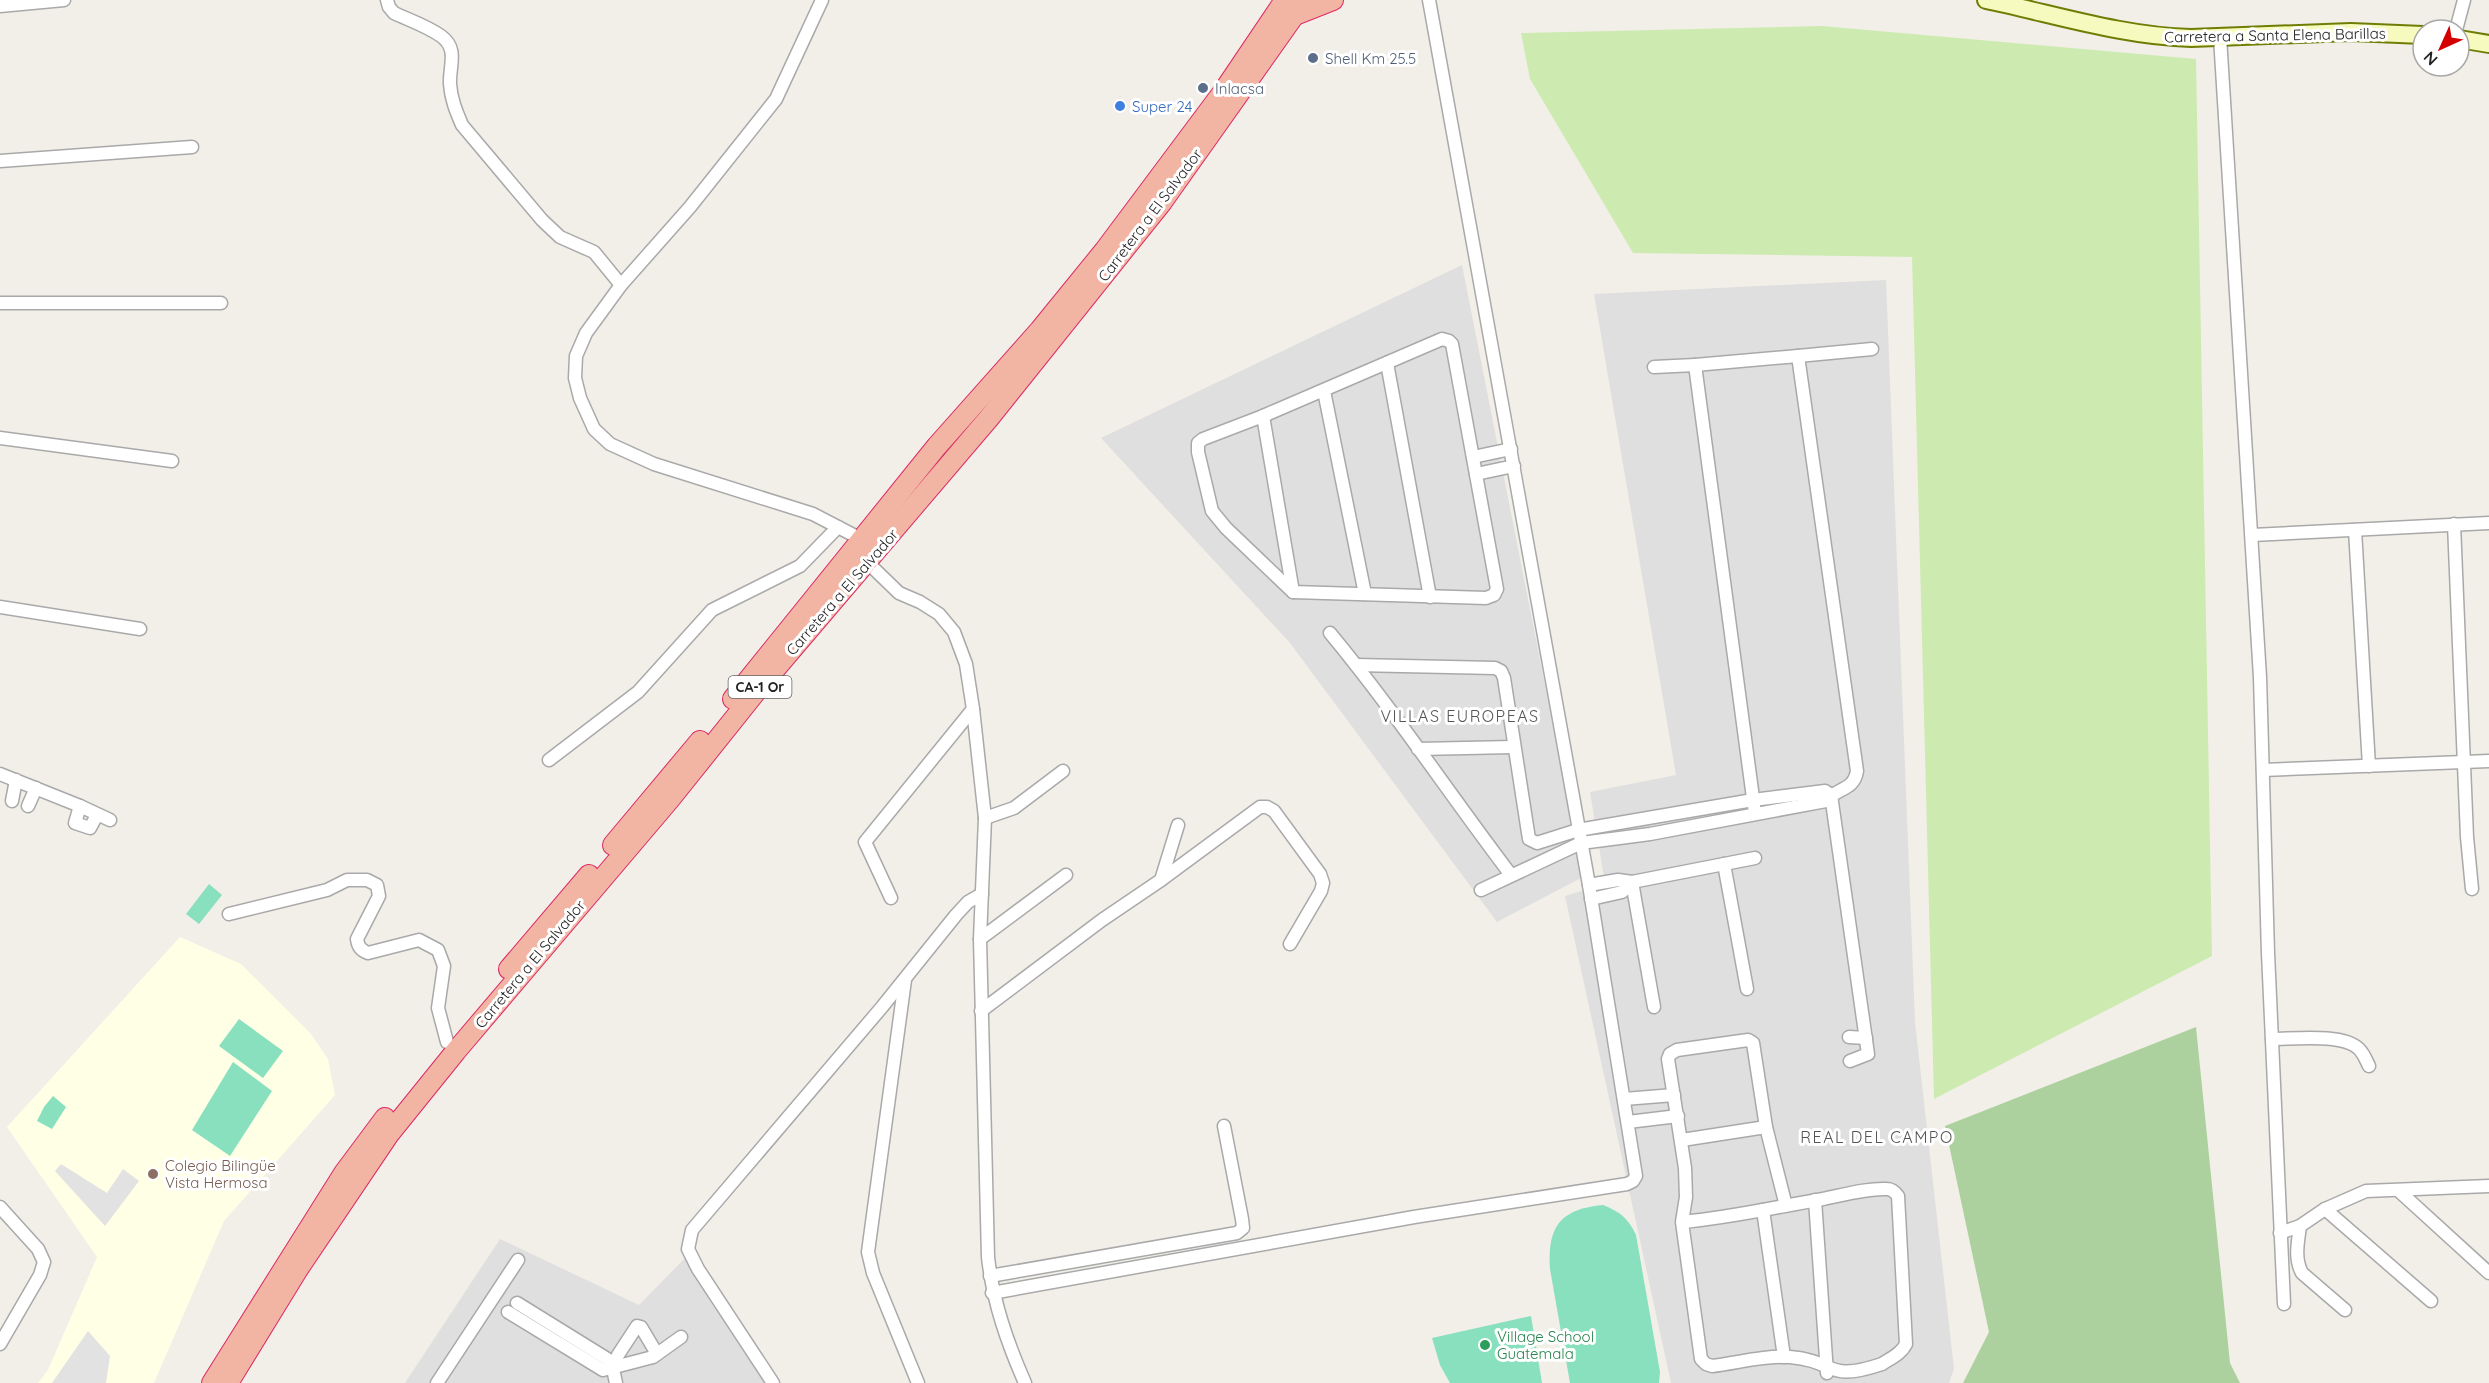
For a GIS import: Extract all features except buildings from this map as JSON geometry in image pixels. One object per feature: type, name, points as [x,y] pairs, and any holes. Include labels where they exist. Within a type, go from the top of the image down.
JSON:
[{"type":"highway","points":[[1295,5],[1333,0]]},
{"type":"highway","name":"Carretera a El Salvador","points":[[212,1383],[344,1173],[394,1106],[712,726],[861,538],[1040,330],[1105,250],[1223,92],[1295,5]]},
{"type":"highway","name":"Carretera a El Salvador","points":[[228,1383],[298,1269],[389,1134],[456,1051],[663,808],[758,690],[989,418],[1149,218],[1295,5]]},
{"type":"highway","points":[[897,528],[911,501],[957,446],[953,441],[943,440]]},
{"type":"main road","name":"Carretera a Santa Elena Barillas","points":[[1986,0],[2142,34],[2182,38],[2351,32],[2411,34]]},
{"type":"main road","points":[[2471,41],[2489,44]]},
{"type":"street","points":[[0,6],[64,0]]},
{"type":"street","points":[[387,0],[388,7],[394,13],[441,36],[449,44],[453,55],[450,83],[453,106],[462,125],[542,220],[560,237],[594,252],[621,285]]},
{"type":"street","points":[[822,0],[776,99],[690,207],[621,285],[586,333],[576,356],[575,378],[580,398],[594,429],[610,444],[654,464],[813,514],[861,538]]},
{"type":"street","points":[[992,1293],[1414,1216],[1627,1184],[1633,1181],[1636,1170],[1591,899],[1430,0]]},
{"type":"street","points":[[2459,18],[2464,0]]},
{"type":"street","points":[[2220,37],[2252,535],[2264,770],[2272,1039],[2284,1304]]},
{"type":"street","points":[[0,160],[192,147]]},
{"type":"street","points":[[0,303],[221,303]]},
{"type":"street","points":[[1442,339],[1452,344],[1497,589],[1494,595],[1486,598],[1293,592],[1226,528],[1212,511],[1198,452],[1198,443],[1324,390],[1442,339]]},
{"type":"street","points":[[1654,367],[1872,349]]},
{"type":"street","points":[[1356,665],[1498,669],[1504,678],[1529,839],[1537,843],[1544,840],[1580,836],[1650,834],[1826,801],[1831,795],[1852,784],[1857,771],[1798,356]]},
{"type":"street","points":[[1387,363],[1430,597]]},
{"type":"street","points":[[1695,364],[1755,813]]},
{"type":"street","points":[[1324,390],[1365,594]]},
{"type":"street","points":[[1263,416],[1293,592]]},
{"type":"street","points":[[0,438],[172,461]]},
{"type":"street","points":[[1473,458],[1511,449]]},
{"type":"street","points":[[1476,474],[1514,466]]},
{"type":"street","points":[[2252,535],[2489,523]]},
{"type":"street","points":[[2454,524],[2467,837],[2472,889]]},
{"type":"street","points":[[549,760],[638,692],[712,610],[800,566],[838,527]]},
{"type":"street","points":[[2355,530],[2369,766]]},
{"type":"street","points":[[867,562],[899,593],[921,602],[939,614],[954,632],[966,664],[985,818],[980,939],[990,1276],[992,1293],[1010,1349],[1025,1383]]},
{"type":"street","points":[[0,607],[140,629]]},
{"type":"street","points":[[1330,633],[1511,875]]},
{"type":"street","points":[[891,898],[865,842],[973,709]]},
{"type":"street","points":[[1418,749],[1514,747]]},
{"type":"street","points":[[2264,770],[2489,761]]},
{"type":"street","points":[[985,818],[1014,808],[1063,771]]},
{"type":"street","points":[[0,774],[110,820]]},
{"type":"street","points":[[12,801],[16,780]]},
{"type":"street","points":[[28,807],[36,788]]},
{"type":"street","points":[[1481,890],[1550,856],[1580,836],[1680,813],[1753,800],[1825,791],[1831,795],[1868,1054],[1850,1061]]},
{"type":"street","points":[[80,806],[75,823],[90,828],[97,815]]},
{"type":"street","points":[[981,1011],[1102,920],[1260,807],[1267,807],[1274,812],[1320,874],[1323,883],[1290,944]]},
{"type":"street","points":[[1680,813],[1684,826]]},
{"type":"street","points":[[1161,880],[1178,825]]},
{"type":"street","points":[[1544,840],[1550,856]]},
{"type":"street","points":[[1588,885],[1618,880],[1632,882],[1755,858]]},
{"type":"street","points":[[1724,864],[1747,989]]},
{"type":"street","points":[[980,939],[1066,875]]},
{"type":"street","points":[[229,914],[327,890],[347,880],[374,882],[377,885],[379,896],[357,939],[360,949],[368,953],[418,940],[438,950],[444,966],[438,1008],[447,1042]]},
{"type":"street","points":[[1591,899],[1622,892],[1632,882]]},
{"type":"street","points":[[1632,882],[1654,1008]]},
{"type":"street","points":[[773,1383],[698,1269],[688,1249],[692,1230],[905,979],[956,915],[968,902],[982,894]]},
{"type":"street","points":[[905,979],[868,1252],[873,1273],[918,1383]]},
{"type":"street","points":[[1849,1037],[1866,1038]]},
{"type":"street","points":[[2272,1039],[2315,1038],[2352,1044],[2365,1056],[2368,1066]]},
{"type":"street","points":[[1682,1222],[1763,1210],[1886,1189],[1893,1191],[1898,1196],[1906,1340],[1902,1351],[1862,1377],[1844,1381],[1827,1373],[1812,1362],[1784,1357],[1712,1366],[1703,1362],[1700,1355],[1682,1222],[1686,1197],[1682,1140],[1668,1059],[1670,1054],[1677,1050],[1750,1040],[1754,1044],[1766,1127],[1786,1206]]},
{"type":"street","points":[[1624,1099],[1674,1095]]},
{"type":"street","points":[[1628,1122],[1678,1116]]},
{"type":"street","points":[[990,1276],[1237,1233],[1243,1228],[1242,1219],[1224,1126]]},
{"type":"street","points":[[1682,1140],[1766,1127]]},
{"type":"street","points":[[2280,1233],[2300,1226],[2325,1209],[2366,1191],[2489,1186]]},
{"type":"street","points":[[2399,1191],[2489,1273]]},
{"type":"street","points":[[1815,1200],[1827,1373]]},
{"type":"street","points":[[0,1206],[38,1249],[44,1262],[40,1275],[0,1344]]},
{"type":"street","points":[[2325,1209],[2431,1301]]},
{"type":"street","points":[[1763,1210],[1784,1357]]},
{"type":"street","points":[[2300,1226],[2296,1258],[2298,1265],[2302,1272],[2345,1310]]},
{"type":"street","points":[[437,1383],[518,1260]]},
{"type":"street","points":[[517,1303],[558,1335]]},
{"type":"street","points":[[508,1312],[609,1360],[616,1383]]},
{"type":"street","points":[[613,1369],[618,1355],[637,1326],[641,1327],[657,1354]]},
{"type":"street","points":[[613,1369],[653,1357],[681,1337]]},
{"type":"shaded area","points":[[1462,265],[1583,877],[1497,922],[1290,643],[1101,438]]},
{"type":"shaded area","points":[[1886,280],[1915,1022],[1954,1369],[1949,1383],[1671,1383],[1565,896],[1605,884],[1590,792],[1676,775],[1594,294]]},
{"type":"shaded area","name":"Colegio Bilingüe Vista Hermosa","points":[[180,937],[241,964],[311,1034],[328,1059],[335,1095],[224,1221],[154,1383],[38,1383],[48,1370],[97,1257],[7,1127]]},
{"type":"shaded area","points":[[61,1164],[107,1193],[123,1169],[139,1181],[105,1226],[55,1171]]},
{"type":"shaded area","points":[[500,1239],[639,1305],[687,1256],[769,1383],[405,1383]]},
{"type":"shaded area","points":[[88,1331],[110,1356],[106,1383],[52,1383]]},
{"type":"green space","points":[[1822,26],[2196,59],[2212,956],[1934,1099],[1912,257],[1633,253],[1530,79],[1521,33]]},
{"type":"green space","points":[[209,884],[222,895],[199,924],[186,914]]},
{"type":"green space","points":[[239,1019],[283,1051],[263,1078],[219,1046]]},
{"type":"green space","points":[[2196,1027],[2230,1363],[2240,1383],[1963,1383],[1989,1332],[1945,1126]]},
{"type":"green space","points":[[233,1062],[272,1091],[230,1156],[192,1130]]},
{"type":"green space","points":[[53,1096],[66,1107],[52,1129],[37,1121]]},
{"type":"green space","points":[[1603,1205],[1623,1216],[1636,1235],[1660,1372],[1659,1383],[1570,1383],[1550,1269],[1551,1242],[1554,1231],[1567,1216],[1588,1207]]},
{"type":"green space","name":"Village School Guatemala","points":[[1531,1316],[1542,1383],[1450,1383],[1440,1365],[1432,1338]]},
{"type":"place","name":"Shell Km 25.5","points":[[1313,58]]},
{"type":"place","name":"Inlacsa","points":[[1203,88]]},
{"type":"place","name":"Super 24","points":[[1120,106]]},
{"type":"place","name":"Colegio Bilingüe Vista Hermosa","points":[[153,1174]]},
{"type":"place","name":"Village School Guatemala","points":[[1485,1345]]},
{"type":"district","name":"VILLAS EUROPEAS","points":[[1460,716]]},
{"type":"district","name":"REAL DEL CAMPO","points":[[1877,1137]]}]
